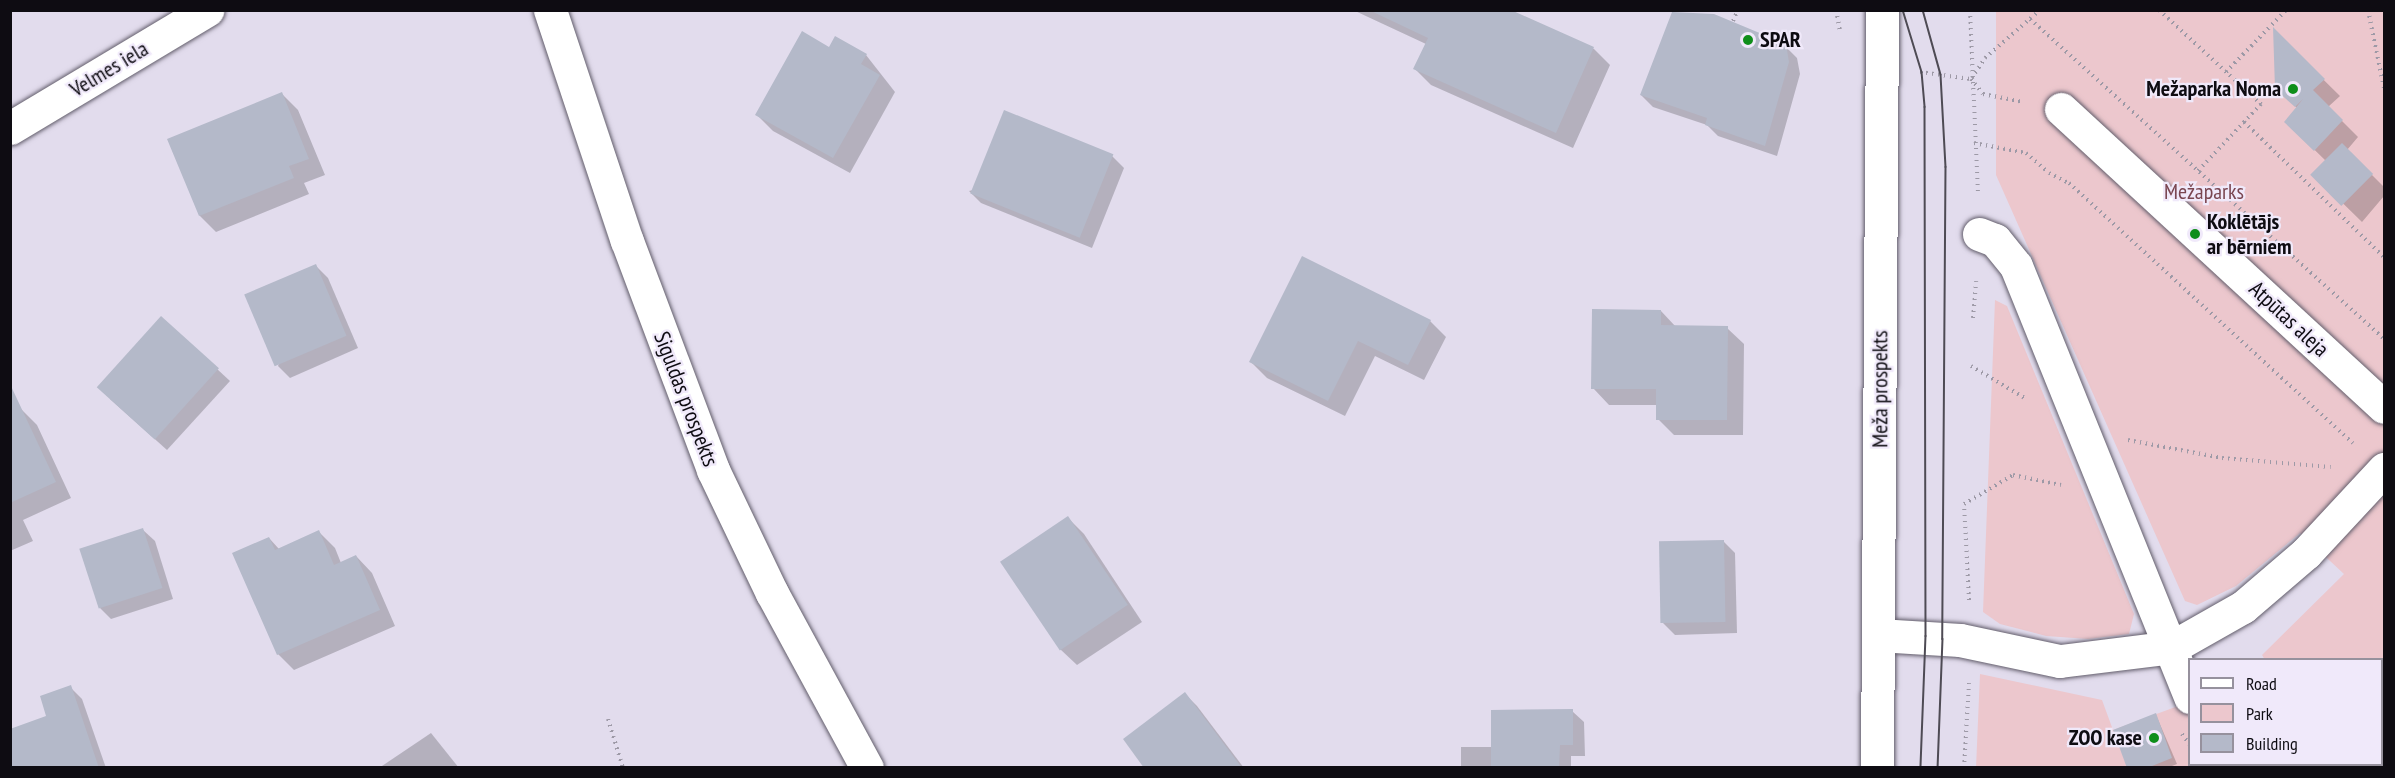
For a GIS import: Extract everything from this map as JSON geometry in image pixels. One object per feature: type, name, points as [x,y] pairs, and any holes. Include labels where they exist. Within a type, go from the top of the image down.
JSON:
[{"type":"street","name":"Velmes iela","points":[[10,128],[207,10]]},
{"type":"street","name":"Siguldas prospekts","points":[[550,10],[627,241],[713,470],[772,593],[867,768]]},
{"type":"street","name":"Meža prospekts","points":[[1877,768],[1882,10]]},
{"type":"street","name":"Atpūtas aleja","points":[[2061,109],[2385,407]]},
{"type":"street","points":[[1979,234],[1995,240],[2016,266],[2188,691]]},
{"type":"street","points":[[1878,635],[1960,640],[2060,661],[2172,647],[2243,607],[2306,553],[2384,470]]},
{"type":"path","points":[[1733,21],[1738,10]]},
{"type":"path","points":[[1970,10],[1979,234]]},
{"type":"path","points":[[1971,79],[1985,58],[2040,10]]},
{"type":"path","points":[[2159,10],[2261,104],[2166,206]]},
{"type":"path","points":[[2226,72],[2286,10]]},
{"type":"path","points":[[2368,10],[2385,88]]},
{"type":"path","points":[[2030,19],[2385,339]]},
{"type":"path","points":[[1882,66],[1971,79],[1983,94],[2061,109]]},
{"type":"path","points":[[2244,122],[2385,257]]},
{"type":"path","points":[[1974,143],[2026,153],[2049,173],[2069,183],[2384,470]]},
{"type":"path","points":[[1971,366],[2082,431],[2222,458],[2384,470]]},
{"type":"path","points":[[1964,504],[2013,475],[2108,494]]},
{"type":"path","points":[[608,719],[623,768]]},
{"type":"green space","name":"Mežaparks","points":[[1996,11],[2384,11],[2384,767],[1976,768],[1980,674],[2102,700],[2113,730],[2188,702],[2188,766],[2383,766],[2383,658],[2264,658],[2262,655],[2344,574],[2300,533],[2236,586],[2197,605],[2185,601],[1996,175]]},
{"type":"green space","points":[[1995,300],[2007,306],[2134,614],[2129,634],[2088,639],[2046,636],[2000,624],[1983,612]]},
{"type":"building","points":[[1369,10],[1511,10],[1594,47],[1556,133],[1413,69],[1428,38]]},
{"type":"building","points":[[1672,12],[1714,14],[1786,44],[1789,62],[1765,146],[1705,125],[1707,118],[1640,95]]},
{"type":"building","points":[[2273,27],[2325,79],[2313,90],[2343,120],[2314,151],[2284,122],[2303,99],[2295,107],[2275,89]]},
{"type":"building","points":[[802,31],[829,47],[835,36],[867,54],[861,64],[880,75],[833,158],[755,115]]},
{"type":"building","points":[[282,92],[309,159],[289,166],[294,178],[199,216],[167,139]]},
{"type":"building","points":[[1004,110],[1113,154],[1080,238],[970,193]]},
{"type":"building","points":[[2342,143],[2373,174],[2341,206],[2310,175]]},
{"type":"building","points":[[1302,256],[1431,320],[1408,365],[1358,341],[1328,401],[1249,362]]},
{"type":"building","points":[[316,264],[346,336],[275,366],[244,294]]},
{"type":"building","points":[[1592,309],[1661,310],[1661,325],[1728,326],[1727,420],[1656,420],[1656,389],[1591,389]]},
{"type":"building","points":[[161,316],[219,368],[155,440],[97,387]]},
{"type":"building","points":[[10,384],[56,482],[10,503]]},
{"type":"building","points":[[1068,516],[1128,605],[1060,651],[1000,562]]},
{"type":"building","points":[[143,528],[162,588],[99,609],[79,549]]},
{"type":"building","points":[[319,530],[334,565],[356,555],[380,610],[277,655],[232,553],[269,537],[275,550]]},
{"type":"building","points":[[1724,540],[1725,622],[1660,623],[1659,541]]},
{"type":"building","points":[[71,685],[99,768],[10,768],[10,729],[46,716],[40,696]]},
{"type":"building","points":[[1185,692],[1242,768],[1144,768],[1123,739]]},
{"type":"building","points":[[1573,709],[1573,745],[1560,745],[1559,768],[1491,768],[1491,710]]},
{"type":"building","points":[[2156,713],[2172,758],[2147,768],[2127,768],[2113,730]]},
{"type":"tram line","points":[[1903,10],[1922,72],[1925,107],[1926,636],[1921,768]]},
{"type":"tram line","points":[[1923,10],[1941,75],[1946,167],[1943,639],[1938,768]]},
{"type":"place","name":"SPAR","points":[[1748,40]]},
{"type":"place","name":"Mežaparka Noma","points":[[2293,89]]},
{"type":"place","name":"Koklētājs ar bērniem","points":[[2195,234]]},
{"type":"place","name":"ZOO kase","points":[[2154,738]]}]
